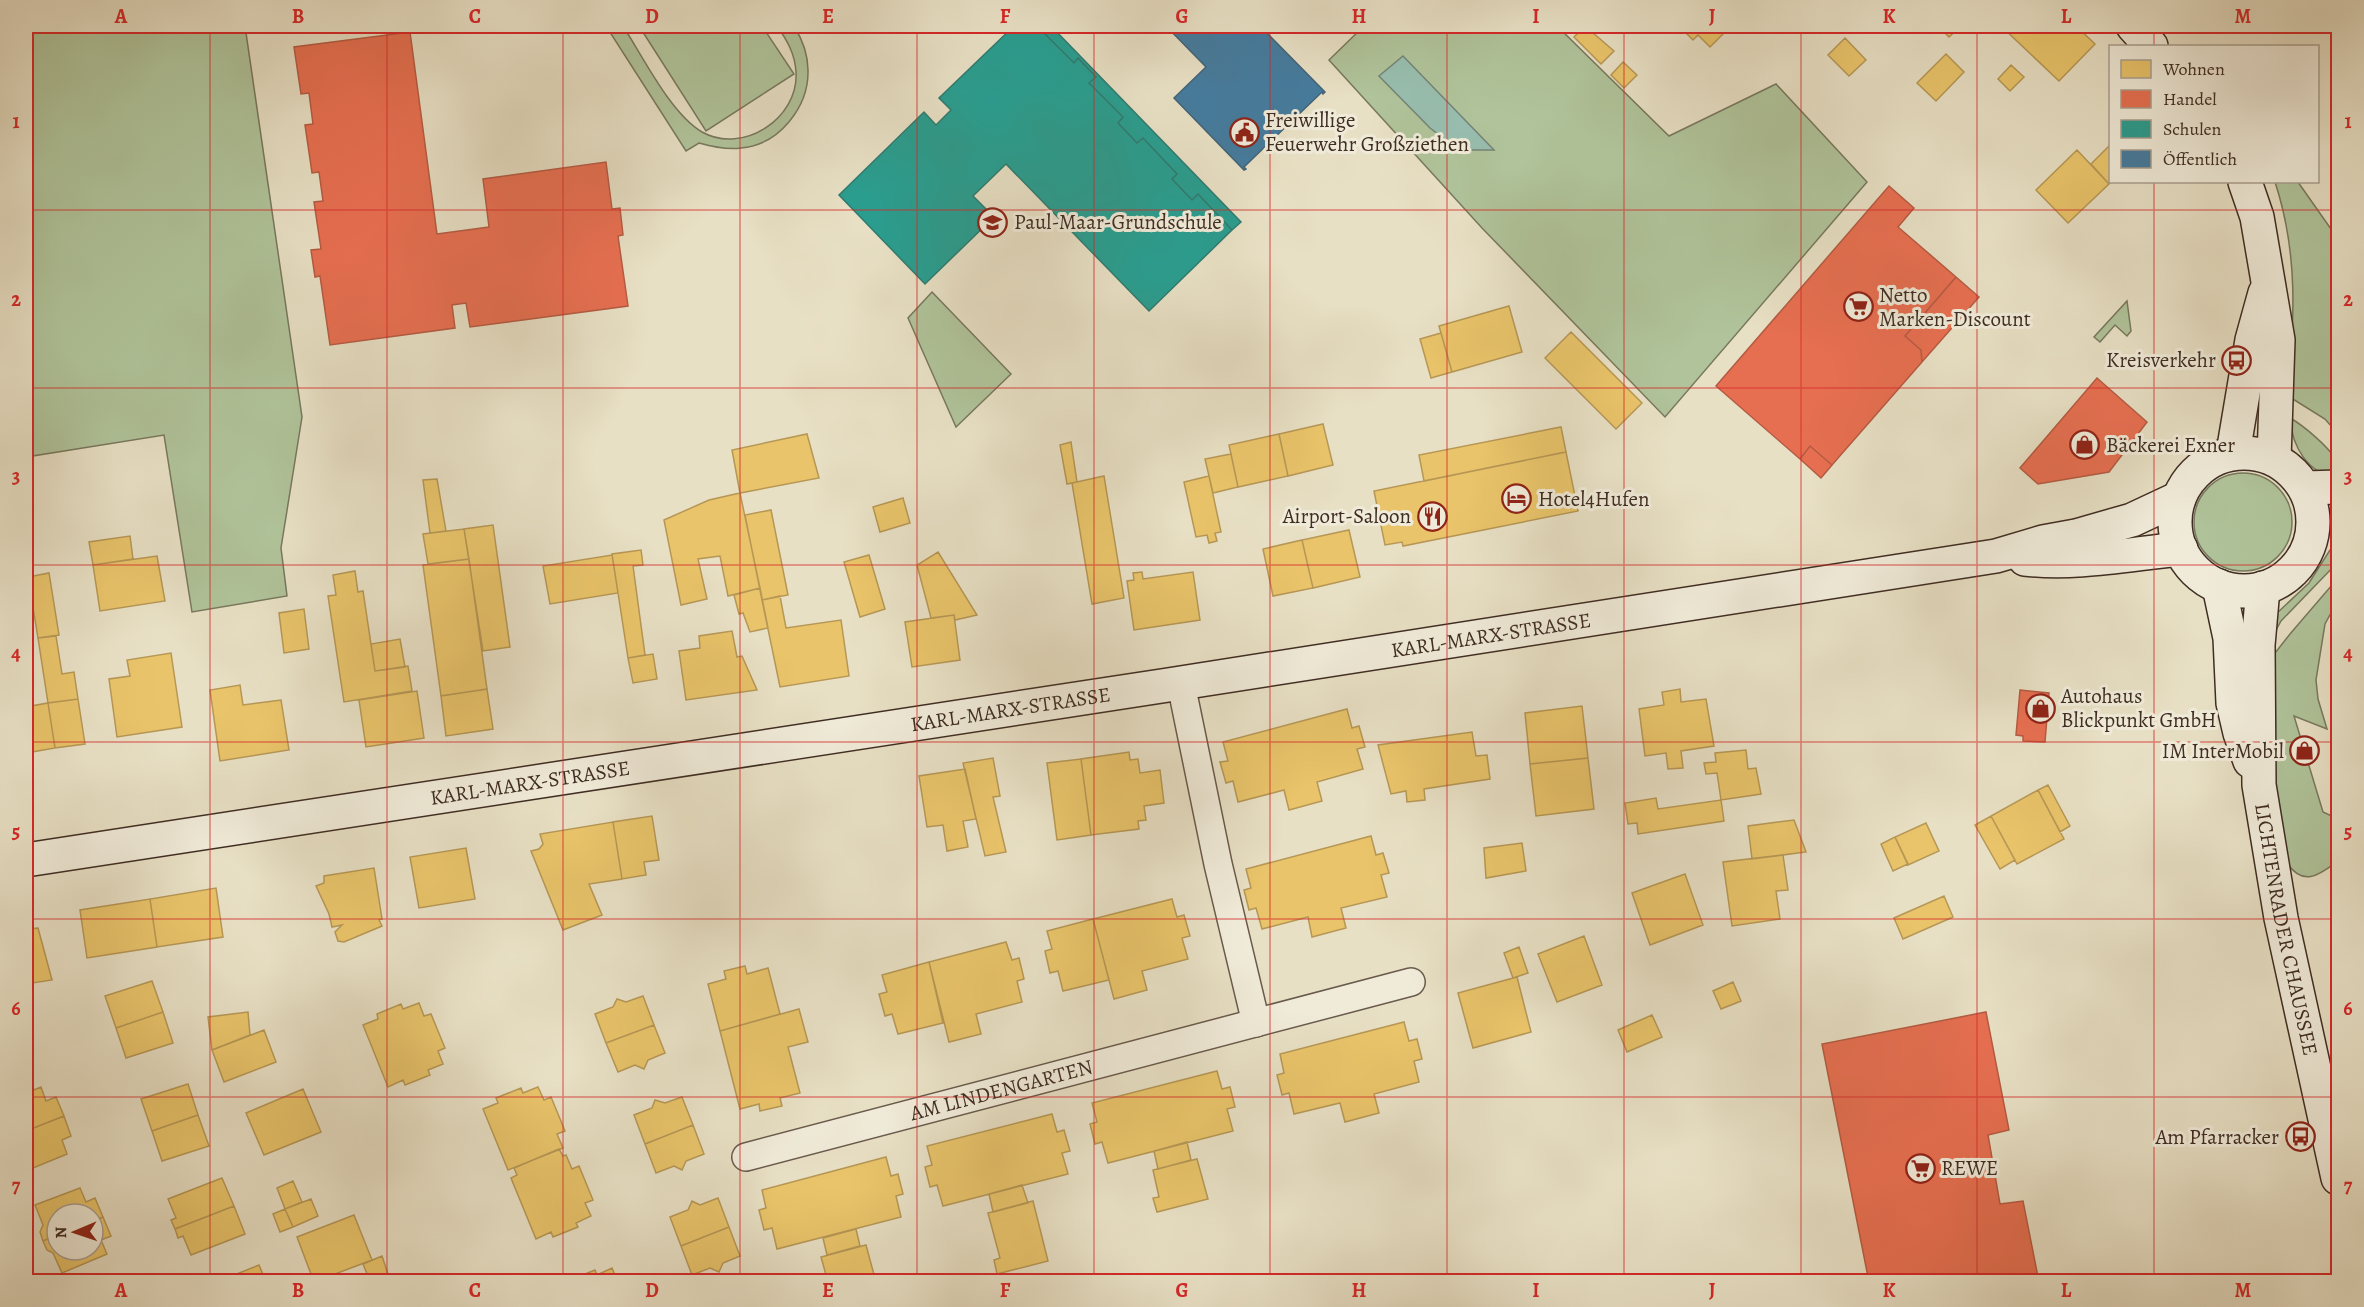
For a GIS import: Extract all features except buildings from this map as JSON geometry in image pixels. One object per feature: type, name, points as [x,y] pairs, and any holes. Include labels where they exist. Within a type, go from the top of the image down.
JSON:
[{"type":"main road","points":[[2133,26],[2150,45]]},
{"type":"main road","points":[[2245,183],[2257,217],[2278,340],[2274,459]]},
{"type":"main road","points":[[2233,453],[2252,340],[2268,286]]},
{"type":"main road","points":[[2233,453],[2254,453],[2274,459],[2286,466],[2304,488],[2312,509],[2325,530],[2296,567],[2281,580],[2263,588],[2234,590],[2219,586],[2203,577],[2190,565],[2181,549],[2175,524],[2179,498],[2187,482],[2200,468],[2216,458],[2233,453]]},
{"type":"main road","points":[[2304,488],[2338,487]]},
{"type":"main road","name":"KARL-MARX-STRASSE","points":[[26,860],[1181,684],[1996,556],[2132,520],[2179,498]]},
{"type":"main road","name":"KARL-MARX-STRASSE","points":[[1996,556],[2043,561],[2085,560],[2181,549]]},
{"type":"main road","name":"LICHTENRADER CHAUSSEE","points":[[2219,586],[2229,638],[2233,703],[2240,733],[2259,785]]},
{"type":"main road","name":"LICHTENRADER CHAUSSEE","points":[[2263,588],[2258,645],[2259,785],[2282,926],[2338,1178]]},
{"type":"street","points":[[1181,684],[1218,864],[1256,1023]]},
{"type":"street","name":"AM LINDENGARTEN","points":[[746,1157],[1411,982]]},
{"type":"shaded area","points":[[26,26],[245,26],[302,417],[281,548],[287,596],[192,612],[164,435],[26,457]]},
{"type":"shaded area","points":[[606,26],[623,26],[658,84],[679,112],[702,132],[718,138],[734,139],[766,128],[788,104],[795,89],[796,72],[790,48],[777,26],[794,26],[800,36],[808,70],[803,97],[789,122],[768,140],[735,149],[699,143],[686,151]]},
{"type":"shaded area","points":[[639,26],[762,26],[794,74],[706,131]]},
{"type":"shaded area","points":[[1364,26],[1557,26],[1669,136],[1776,84],[1867,182],[1665,417],[1482,228],[1329,60]]},
{"type":"shaded area","points":[[1403,56],[1494,150],[1459,150],[1430,128],[1379,76]]},
{"type":"shaded area","points":[[2275,183],[2299,183],[2338,239],[2338,434],[2325,419],[2288,396],[2293,288],[2283,209]]},
{"type":"shaded area","points":[[932,292],[1011,374],[956,427],[908,318]]},
{"type":"shaded area","points":[[2127,301],[2131,331],[2127,336],[2115,325],[2100,342],[2094,337]]},
{"type":"shaded area","points":[[2290,418],[2310,432],[2335,458],[2338,464],[2338,478],[2318,471],[2310,465],[2298,449]]},
{"type":"shaded area","points":[[2243,473],[2262,477],[2277,488],[2288,503],[2292,522],[2288,541],[2277,556],[2262,567],[2243,571],[2224,567],[2209,556],[2198,541],[2194,522],[2198,503],[2209,488],[2224,477]]},
{"type":"shaded area","points":[[2338,543],[2338,562],[2281,621],[2276,630],[2276,614],[2309,583],[2330,550]]},
{"type":"shaded area","name":"IM InterMobil","points":[[2338,578],[2338,600],[2325,624],[2316,680],[2318,699],[2327,729],[2294,716],[2323,812],[2338,819],[2338,861],[2318,874],[2306,877],[2293,871],[2287,863],[2274,786],[2268,662]]},
{"type":"place","name":"Freiwillige Feuerwehr Großziethen","points":[[1244,132]]},
{"type":"place","name":"Paul-Maar-Grundschule","points":[[993,222]]},
{"type":"place","name":"Netto Marken-Discount","points":[[1858,307]]},
{"type":"place","name":"Kreisverkehr","points":[[2237,360]]},
{"type":"place","name":"Bäckerei Exner","points":[[2085,445]]},
{"type":"place","name":"Hotel4Hufen","points":[[1517,499]]},
{"type":"place","name":"Airport-Saloon","points":[[1432,516]]},
{"type":"place","name":"Autohaus Blickpunkt GmbH","points":[[2040,708]]},
{"type":"place","name":"IM InterMobil","points":[[2305,751]]},
{"type":"place","name":"Am Pfarracker","points":[[2300,1137]]},
{"type":"place","name":"REWE","points":[[1920,1168]]}]
